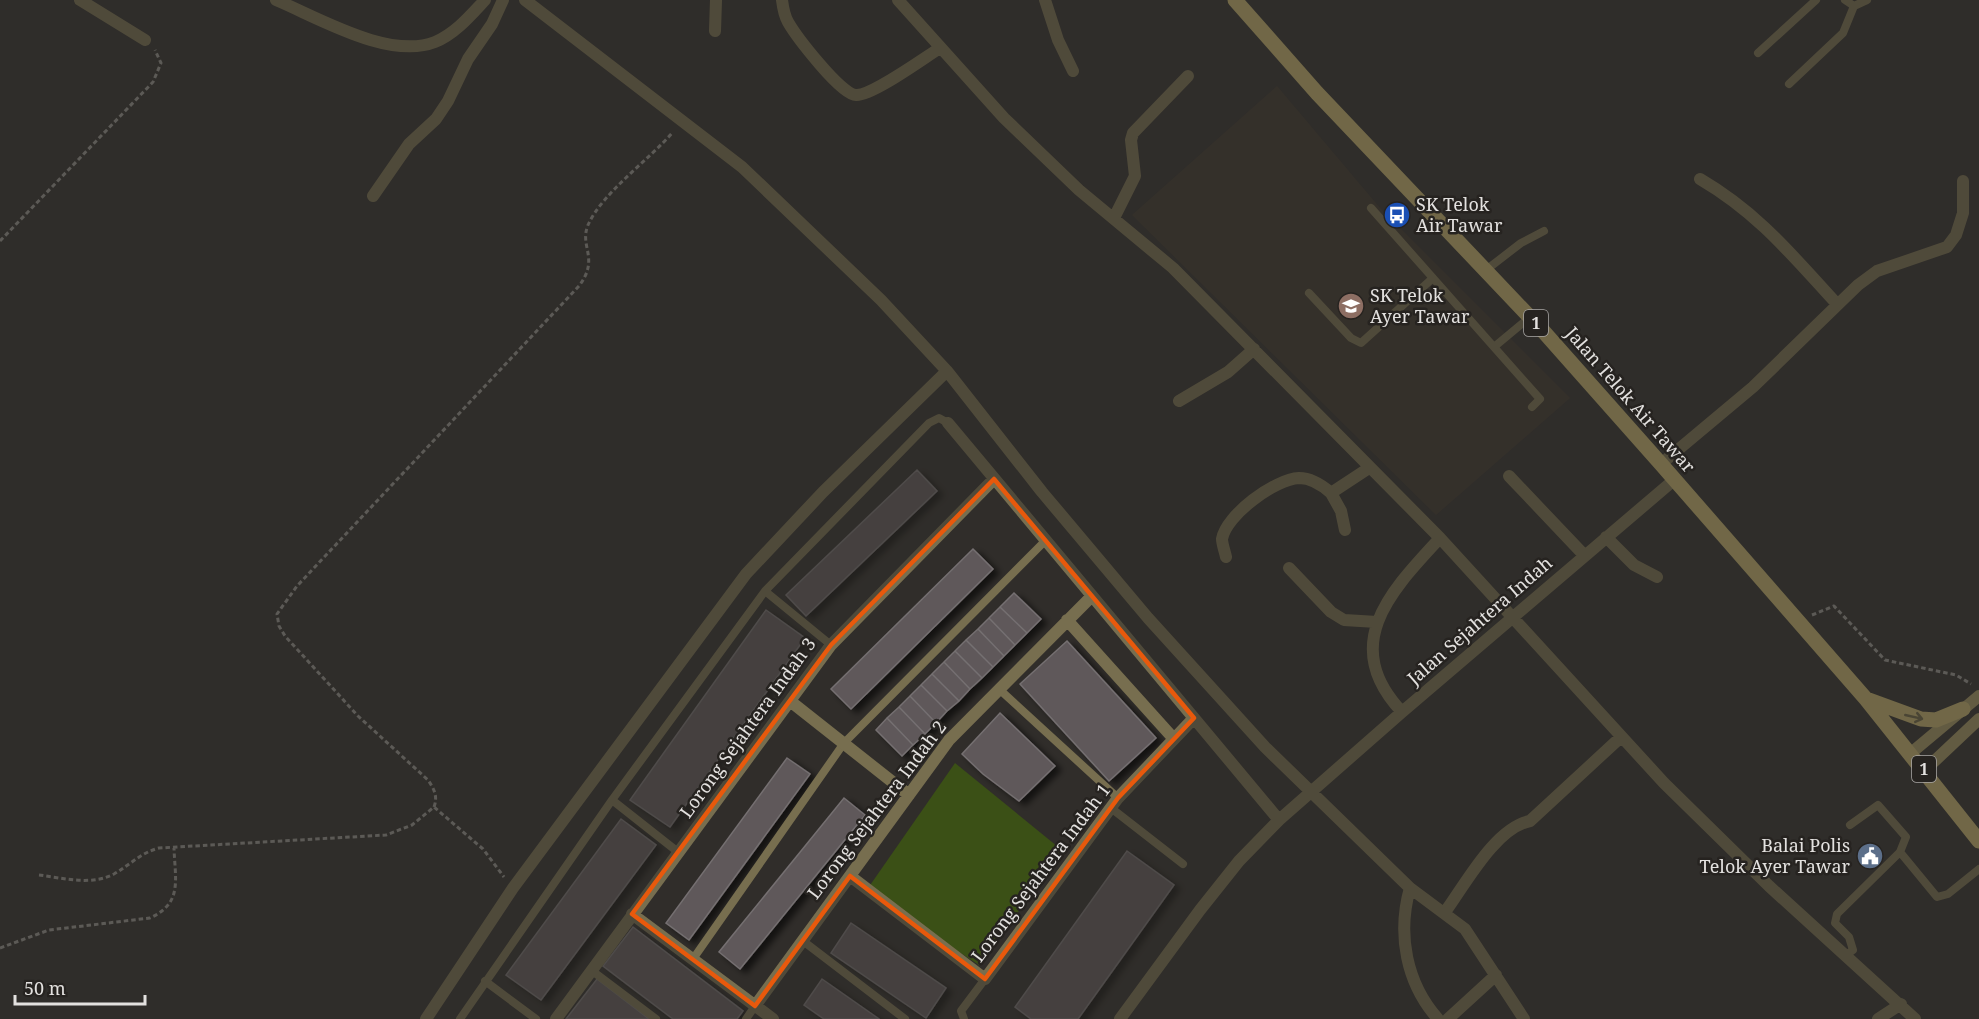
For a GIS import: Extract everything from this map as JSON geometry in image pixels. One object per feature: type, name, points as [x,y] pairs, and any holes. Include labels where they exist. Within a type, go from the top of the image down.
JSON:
[{"type":"main road","name":"Jalan Telok Air Tawar","points":[[1235,0],[1317,93],[1530,317],[1661,464],[1866,699],[1925,770],[1979,841]]},
{"type":"main road","points":[[1911,753],[1979,696]]},
{"type":"main road","points":[[1866,699],[1921,719],[1936,720],[1964,710]]},
{"type":"main road","points":[[1925,770],[1979,719]]},
{"type":"street","points":[[80,0],[146,40]]},
{"type":"street","points":[[276,0],[372,41],[415,46],[435,42],[452,33],[485,0]]},
{"type":"street","points":[[373,196],[409,144],[436,119],[448,101],[468,59],[492,24],[503,0]]},
{"type":"street","points":[[525,0],[742,167],[815,234],[947,371],[1042,492],[1148,618],[1265,747],[1410,888],[1465,928],[1524,1019]]},
{"type":"street","points":[[715,31],[716,0]]},
{"type":"street","points":[[782,0],[788,22],[830,75],[850,94],[857,96],[872,91],[940,48]]},
{"type":"street","points":[[898,0],[1043,157],[1173,268],[1440,538],[1514,616],[1621,737],[1754,872],[1915,1019]]},
{"type":"street","points":[[1045,0],[1058,40],[1073,71]]},
{"type":"street","points":[[1114,219],[1135,176],[1131,140],[1133,133],[1188,76]]},
{"type":"street","points":[[1700,179],[1733,199],[1759,219],[1836,303]]},
{"type":"street","points":[[1661,464],[1753,387],[1836,303],[1877,271],[1947,247],[1956,235],[1963,213],[1963,181]]},
{"type":"street","points":[[1179,402],[1212,383],[1254,349]]},
{"type":"street","points":[[426,1019],[480,933],[746,574],[823,492],[947,371]]},
{"type":"street","points":[[948,423],[1280,820]]},
{"type":"street","points":[[1331,493],[1369,468]]},
{"type":"street","points":[[1509,476],[1584,555]]},
{"type":"street","points":[[1227,557],[1222,540],[1229,526],[1248,504],[1273,485],[1299,478],[1319,482],[1331,493],[1341,511],[1345,530]]},
{"type":"street","name":"Lorong Sejahtera Indah 3","points":[[556,1019],[831,645],[994,479]]},
{"type":"street","name":"Jalan Sejahtera Indah","points":[[1120,1019],[1239,861],[1280,820],[1310,791],[1674,480]]},
{"type":"street","points":[[1606,537],[1634,565],[1657,577]]},
{"type":"street","points":[[1402,712],[1381,684],[1375,660],[1377,622],[1382,607],[1396,585],[1440,538]]},
{"type":"street","points":[[1289,568],[1331,612],[1344,620],[1377,622]]},
{"type":"street","name":"Lorong Sejahtera Indah 2","points":[[755,1006],[949,740],[1092,596]]},
{"type":"street","points":[[1067,620],[1174,739]]},
{"type":"street","points":[[790,701],[909,795]]},
{"type":"street","name":"Lorong Sejahtera Indah 1","points":[[850,876],[985,979],[1115,803],[1194,718]]},
{"type":"street","points":[[1445,912],[1502,837],[1520,823],[1530,821],[1621,737]]},
{"type":"street","points":[[1410,888],[1403,925],[1407,960],[1426,1005],[1438,1019]]},
{"type":"street","points":[[632,914],[773,1019]]},
{"type":"street","points":[[1448,1019],[1496,975]]},
{"type":"street","points":[[1878,1019],[1901,1004]]},
{"type":"lane","points":[[1758,53],[1816,0]]},
{"type":"lane","points":[[1845,0],[1854,6]]},
{"type":"lane","points":[[1854,6],[1867,0]]},
{"type":"lane","points":[[1789,84],[1843,33],[1854,6]]},
{"type":"lane","points":[[1371,208],[1540,399],[1532,407]]},
{"type":"lane","points":[[1486,270],[1521,243],[1544,231]]},
{"type":"lane","points":[[1309,293],[1351,338],[1361,343],[1433,278]]},
{"type":"lane","points":[[1494,348],[1530,317]]},
{"type":"lane","points":[[460,1019],[612,800],[765,591],[929,423],[939,418],[948,423]]},
{"type":"lane","points":[[693,959],[844,743],[1046,540]]},
{"type":"lane","points":[[765,591],[831,645]]},
{"type":"lane","points":[[999,689],[1115,803],[1183,864]]},
{"type":"lane","points":[[612,800],[678,852]]},
{"type":"lane","points":[[1846,955],[1852,950],[1849,937],[1835,923],[1837,914],[1900,852],[1906,837],[1878,805],[1850,825]]},
{"type":"lane","points":[[1900,852],[1936,897],[1948,894],[1979,869]]},
{"type":"lane","points":[[803,941],[905,1019]]},
{"type":"lane","points":[[591,970],[656,1019]]},
{"type":"lane","points":[[964,1019],[961,1011],[985,979]]},
{"type":"lane","points":[[485,981],[536,1019]]},
{"type":"lane","points":[[746,1019],[755,1006]]},
{"type":"path","points":[[0,241],[153,82],[161,63],[156,50],[146,40]]},
{"type":"path","points":[[39,875],[82,881],[102,879],[150,851],[195,844],[256,844],[386,835],[412,825],[434,807],[437,800],[428,780],[358,716],[285,636],[279,626],[278,614],[297,586],[579,286],[590,267],[587,228],[598,208],[682,121]]},
{"type":"path","points":[[1799,621],[1834,606],[1885,660],[1956,675],[1979,688]]},
{"type":"path","points":[[434,807],[483,849],[513,888]]},
{"type":"path","points":[[0,948],[49,930],[150,918],[162,913],[174,899],[176,891],[174,848]]},
{"type":"highlighted area","points":[[994,479],[1194,718],[1118,798],[985,979],[850,876],[755,1006],[632,914],[831,645]]},
{"type":"shaded area","name":"SK Telok Ayer Tawar","points":[[1277,86],[1380,208],[1570,398],[1436,515],[1132,215]]},
{"type":"green space","points":[[955,763],[1063,851],[979,965],[866,891]]},
{"type":"building","points":[[917,470],[937,491],[806,616],[786,595]]},
{"type":"building","points":[[973,549],[993,569],[851,709],[831,689]]},
{"type":"building","points":[[1014,593],[1041,619],[1027,633],[1000,607]]},
{"type":"building","points":[[1000,607],[1027,633],[1015,645],[989,618]]},
{"type":"building","points":[[766,610],[805,638],[670,827],[630,800]]},
{"type":"building","points":[[989,618],[1015,645],[1004,656],[978,629]]},
{"type":"building","points":[[978,629],[1004,656],[993,667],[966,640]]},
{"type":"building","points":[[966,640],[993,667],[982,678],[955,651]]},
{"type":"building","points":[[1067,641],[1156,738],[1109,781],[1020,684]]},
{"type":"building","points":[[955,651],[982,678],[970,689],[944,662]]},
{"type":"building","points":[[944,662],[970,689],[959,701],[932,674]]},
{"type":"building","points":[[932,674],[959,701],[947,711],[921,685]]},
{"type":"building","points":[[921,685],[947,711],[936,723],[910,696]]},
{"type":"building","points":[[910,696],[936,723],[925,734],[899,707]]},
{"type":"building","points":[[899,707],[925,734],[913,745],[887,718]]},
{"type":"building","points":[[1000,713],[1055,766],[1019,801],[983,774],[962,754]]},
{"type":"building","points":[[887,718],[913,745],[902,756],[876,730]]},
{"type":"building","points":[[787,758],[810,774],[689,940],[666,923]]},
{"type":"building","points":[[844,798],[865,815],[740,969],[719,952]]},
{"type":"building","points":[[621,819],[656,845],[541,1000],[506,975]]},
{"type":"building","points":[[1127,851],[1174,885],[1078,1019],[1031,1019],[1015,1007]]},
{"type":"building","points":[[851,923],[946,988],[926,1018],[831,953]]},
{"type":"building","points":[[633,927],[743,1011],[737,1019],[673,1019],[603,966]]},
{"type":"building","points":[[597,979],[649,1019],[566,1019]]},
{"type":"building","points":[[822,979],[879,1019],[824,1019],[804,1005]]},
{"type":"place","name":"SK Telok Air Tawar","points":[[1397,215]]},
{"type":"place","name":"SK Telok Ayer Tawar","points":[[1351,306]]},
{"type":"place","name":"Balai Polis Telok Ayer Tawar","points":[[1870,856]]}]
